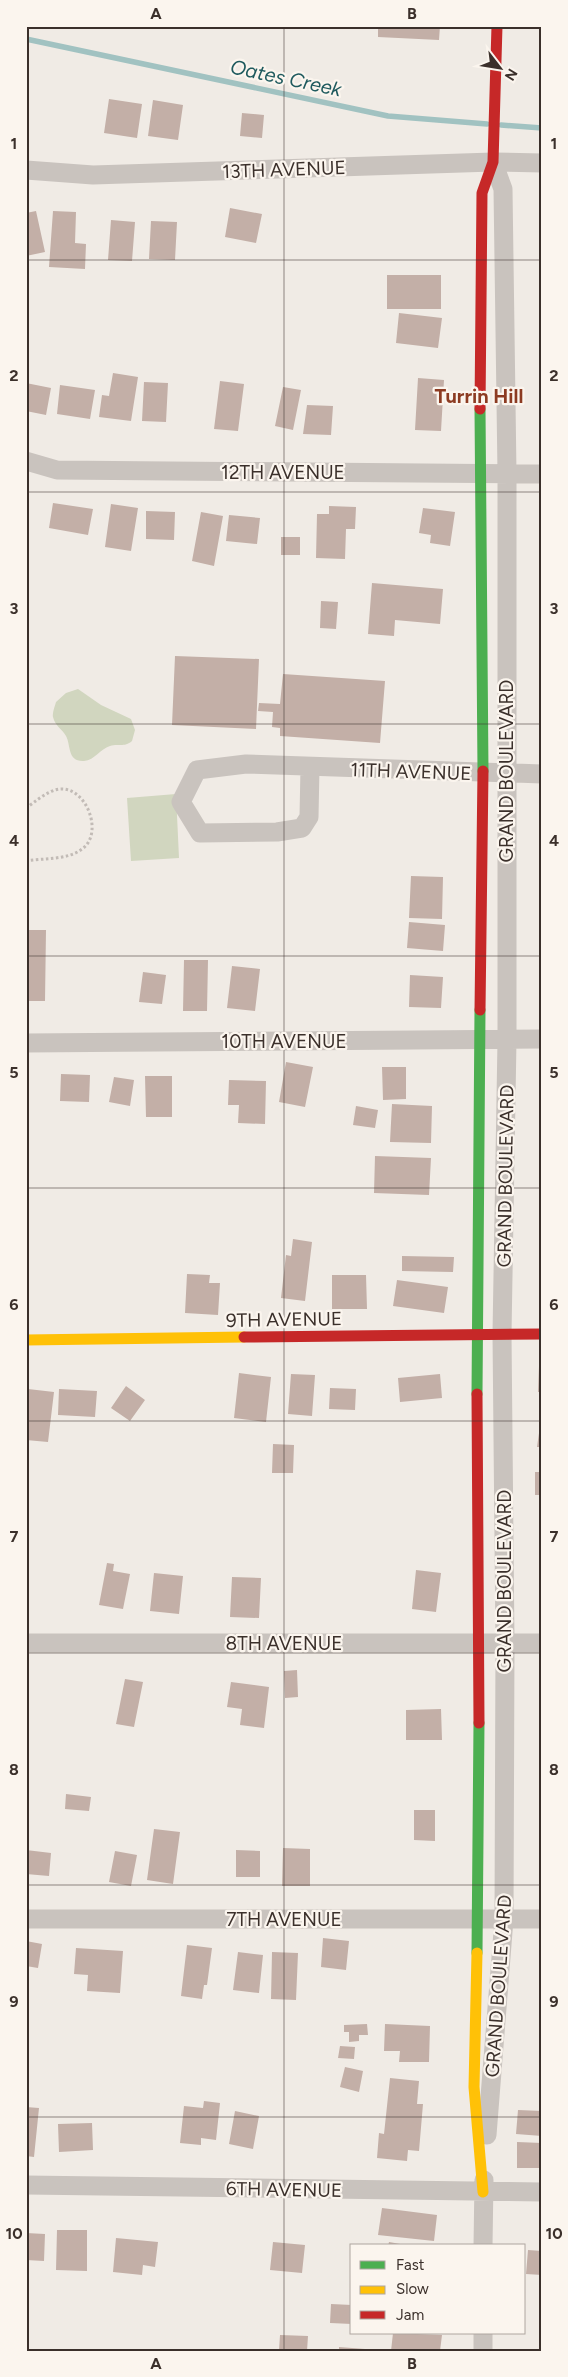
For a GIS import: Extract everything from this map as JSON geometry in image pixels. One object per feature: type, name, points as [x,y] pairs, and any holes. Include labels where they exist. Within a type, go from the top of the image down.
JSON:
[{"type":"street","name":"GRAND BOULEVARD","points":[[483,2244],[483,2192],[504,1919],[505,1643],[502,1334],[507,1040],[507,473],[504,189],[494,162],[498,26]]},
{"type":"street","name":"GRAND BOULEVARD","points":[[483,2192],[474,2087],[478,1919],[480,1643],[476,1334],[483,774],[479,473],[482,193],[494,162]]},
{"type":"street","name":"13TH AVENUE","points":[[26,170],[93,175],[494,162],[542,163]]},
{"type":"street","name":"12TH AVENUE","points":[[26,461],[57,470],[542,474]]},
{"type":"street","name":"11TH AVENUE","points":[[310,767],[309,817],[302,828],[269,832],[200,833],[181,802],[197,770],[246,764],[483,774],[542,774]]},
{"type":"street","name":"10TH AVENUE","points":[[26,1043],[542,1039]]},
{"type":"street","name":"9TH AVENUE","points":[[26,1340],[542,1334]]},
{"type":"street","name":"8TH AVENUE","points":[[26,1643],[542,1643]]},
{"type":"street","name":"7TH AVENUE","points":[[26,1919],[542,1919]]},
{"type":"street","name":"6TH AVENUE","points":[[26,2185],[542,2192]]},
{"type":"street","points":[[483,2334],[484,2351]]},
{"type":"path","points":[[26,808],[59,789],[72,792],[83,801],[90,815],[93,829],[91,840],[83,849],[70,856],[26,861]]},
{"type":"green space","points":[[78,689],[101,705],[131,719],[135,730],[132,741],[126,744],[106,747],[88,760],[79,761],[75,759],[70,752],[66,736],[55,723],[53,712],[56,702],[66,693]]},
{"type":"green space","points":[[176,794],[179,858],[131,861],[127,798]]},
{"type":"building","points":[[378,26],[440,26],[439,40],[378,37]]},
{"type":"building","points":[[109,99],[142,104],[137,138],[104,133]]},
{"type":"building","points":[[153,100],[183,105],[178,140],[148,136]]},
{"type":"building","points":[[242,113],[264,115],[262,138],[240,136]]},
{"type":"building","points":[[230,208],[262,214],[256,243],[225,237]]},
{"type":"building","points":[[36,211],[45,252],[26,256],[26,213]]},
{"type":"building","points":[[53,211],[76,212],[75,243],[86,244],[85,269],[49,267]]},
{"type":"building","points":[[111,220],[135,222],[132,261],[108,260]]},
{"type":"building","points":[[151,221],[177,222],[175,260],[149,259]]},
{"type":"building","points":[[387,275],[441,275],[441,309],[387,309]]},
{"type":"building","points":[[399,313],[442,318],[438,348],[396,343]]},
{"type":"building","points":[[113,373],[138,377],[131,421],[99,417],[102,395],[109,396]]},
{"type":"building","points":[[418,378],[444,380],[441,431],[415,430]]},
{"type":"building","points":[[220,381],[244,384],[238,431],[214,429]]},
{"type":"building","points":[[144,382],[168,383],[166,422],[142,421]]},
{"type":"building","points":[[26,383],[51,388],[46,415],[26,411]]},
{"type":"building","points":[[60,385],[95,390],[90,419],[57,414]]},
{"type":"building","points":[[283,387],[301,390],[293,430],[275,426]]},
{"type":"building","points":[[307,405],[333,406],[331,435],[303,434]]},
{"type":"building","points":[[53,503],[93,509],[88,535],[49,528]]},
{"type":"building","points":[[111,504],[138,508],[131,551],[105,547]]},
{"type":"building","points":[[329,506],[356,507],[355,529],[346,529],[345,559],[316,558],[317,514],[329,514]]},
{"type":"building","points":[[423,508],[455,512],[450,546],[430,543],[431,535],[419,533]]},
{"type":"building","points":[[146,511],[175,512],[174,540],[146,539]]},
{"type":"building","points":[[201,512],[223,516],[214,566],[192,561]]},
{"type":"building","points":[[229,515],[260,518],[257,544],[226,541]]},
{"type":"building","points":[[281,537],[300,537],[300,555],[281,555]]},
{"type":"building","points":[[372,583],[443,589],[440,624],[395,620],[394,636],[368,634]]},
{"type":"building","points":[[321,601],[338,602],[336,629],[320,628]]},
{"type":"building","points":[[175,656],[259,659],[256,729],[172,725]]},
{"type":"building","points":[[283,674],[385,681],[380,743],[280,736],[280,728],[272,727],[273,712],[258,711],[259,703],[280,704]]},
{"type":"building","points":[[411,876],[443,877],[442,919],[409,918]]},
{"type":"building","points":[[409,922],[445,925],[443,951],[407,948]]},
{"type":"building","points":[[26,930],[46,930],[45,1001],[26,1001]]},
{"type":"building","points":[[184,960],[208,960],[207,1011],[183,1011]]},
{"type":"building","points":[[232,966],[260,969],[255,1011],[227,1008]]},
{"type":"building","points":[[143,972],[166,975],[162,1004],[139,1002]]},
{"type":"building","points":[[410,975],[443,977],[441,1008],[409,1007]]},
{"type":"building","points":[[286,1062],[313,1067],[305,1107],[279,1102]]},
{"type":"building","points":[[382,1067],[406,1067],[406,1099],[383,1100]]},
{"type":"building","points":[[61,1074],[90,1075],[89,1102],[60,1101]]},
{"type":"building","points":[[145,1076],[172,1076],[172,1117],[146,1117]]},
{"type":"building","points":[[114,1077],[134,1080],[130,1106],[109,1102]]},
{"type":"building","points":[[229,1080],[266,1081],[265,1124],[238,1123],[239,1105],[228,1105]]},
{"type":"building","points":[[392,1104],[432,1106],[431,1143],[390,1142]]},
{"type":"building","points":[[356,1106],[378,1110],[375,1128],[353,1125]]},
{"type":"building","points":[[375,1156],[431,1158],[429,1195],[374,1193]]},
{"type":"building","points":[[293,1239],[312,1242],[305,1301],[281,1298],[286,1255],[291,1256]]},
{"type":"building","points":[[402,1256],[454,1257],[453,1272],[402,1271]]},
{"type":"building","points":[[187,1274],[210,1275],[209,1283],[220,1283],[218,1315],[185,1313]]},
{"type":"building","points":[[332,1275],[366,1275],[367,1309],[332,1309]]},
{"type":"building","points":[[397,1280],[448,1287],[444,1313],[393,1306]]},
{"type":"building","points":[[539,1366],[542,1366],[542,1392],[538,1392]]},
{"type":"building","points":[[239,1373],[271,1377],[266,1422],[234,1418]]},
{"type":"building","points":[[291,1374],[315,1375],[312,1416],[288,1414]]},
{"type":"building","points":[[440,1374],[442,1398],[400,1402],[398,1378]]},
{"type":"building","points":[[126,1386],[145,1400],[130,1421],[111,1408]]},
{"type":"building","points":[[330,1388],[356,1389],[355,1410],[329,1409]]},
{"type":"building","points":[[28,1389],[54,1392],[48,1442],[26,1440]]},
{"type":"building","points":[[59,1389],[97,1391],[95,1417],[58,1415]]},
{"type":"building","points":[[541,1419],[542,1447],[537,1447]]},
{"type":"building","points":[[273,1444],[294,1445],[293,1473],[272,1473]]},
{"type":"building","points":[[535,1472],[542,1472],[542,1495],[535,1495]]},
{"type":"building","points":[[107,1563],[114,1564],[113,1571],[130,1574],[123,1609],[99,1605]]},
{"type":"building","points":[[416,1570],[441,1573],[436,1612],[412,1609]]},
{"type":"building","points":[[154,1573],[183,1576],[179,1614],[150,1611]]},
{"type":"building","points":[[232,1577],[261,1578],[259,1618],[230,1617]]},
{"type":"building","points":[[297,1670],[298,1697],[285,1698],[284,1671]]},
{"type":"building","points":[[125,1679],[143,1682],[134,1727],[116,1724]]},
{"type":"building","points":[[231,1682],[269,1687],[264,1728],[240,1725],[242,1709],[227,1707]]},
{"type":"building","points":[[441,1709],[442,1740],[406,1740],[406,1710]]},
{"type":"building","points":[[66,1794],[91,1797],[89,1811],[65,1809]]},
{"type":"building","points":[[414,1810],[435,1810],[435,1841],[414,1840]]},
{"type":"building","points":[[154,1829],[180,1832],[173,1884],[147,1880]]},
{"type":"building","points":[[283,1848],[310,1849],[310,1886],[282,1886]]},
{"type":"building","points":[[26,1850],[51,1853],[49,1876],[26,1874]]},
{"type":"building","points":[[236,1850],[260,1851],[260,1877],[236,1877]]},
{"type":"building","points":[[115,1851],[137,1855],[131,1886],[109,1882]]},
{"type":"building","points":[[323,1938],[349,1941],[346,1970],[321,1967]]},
{"type":"building","points":[[26,1941],[42,1944],[38,1968],[26,1966]]},
{"type":"building","points":[[187,1945],[212,1948],[207,1985],[204,1985],[202,1999],[181,1996]]},
{"type":"building","points":[[76,1948],[123,1951],[120,1993],[87,1991],[88,1975],[74,1974]]},
{"type":"building","points":[[238,1952],[263,1955],[259,1993],[233,1990]]},
{"type":"building","points":[[272,1952],[298,1953],[296,2000],[271,1999]]},
{"type":"building","points":[[367,2024],[368,2035],[359,2035],[359,2041],[349,2042],[349,2032],[344,2032],[344,2025]]},
{"type":"building","points":[[385,2024],[430,2026],[429,2062],[399,2062],[400,2051],[384,2051]]},
{"type":"building","points":[[340,2046],[355,2047],[354,2059],[338,2058]]},
{"type":"building","points":[[345,2067],[363,2071],[359,2092],[340,2087]]},
{"type":"building","points":[[390,2078],[419,2081],[417,2104],[423,2104],[419,2151],[408,2150],[407,2161],[377,2158],[379,2133],[384,2134]]},
{"type":"building","points":[[204,2101],[220,2103],[216,2140],[201,2138],[201,2145],[180,2143],[184,2106],[203,2108]]},
{"type":"building","points":[[26,2107],[39,2108],[34,2157],[26,2156]]},
{"type":"building","points":[[518,2110],[542,2111],[542,2136],[516,2134]]},
{"type":"building","points":[[235,2111],[259,2116],[253,2149],[229,2144]]},
{"type":"building","points":[[92,2123],[93,2150],[59,2152],[58,2124]]},
{"type":"building","points":[[517,2142],[542,2143],[542,2168],[517,2168]]},
{"type":"building","points":[[382,2208],[437,2215],[434,2241],[378,2235]]},
{"type":"building","points":[[57,2230],[87,2230],[87,2271],[56,2270]]},
{"type":"building","points":[[26,2233],[45,2234],[44,2261],[26,2260]]},
{"type":"building","points":[[116,2238],[158,2242],[155,2267],[143,2265],[142,2275],[113,2272]]},
{"type":"building","points":[[273,2242],[305,2245],[302,2273],[270,2270]]},
{"type":"building","points":[[528,2250],[542,2251],[542,2275],[526,2274]]},
{"type":"building","points":[[331,2304],[350,2305],[350,2324],[330,2323]]},
{"type":"building","points":[[393,2334],[442,2335],[440,2351],[391,2351]]},
{"type":"building","points":[[280,2335],[308,2336],[307,2351],[279,2351]]},
{"type":"building","points":[[339,2347],[365,2349],[365,2351],[339,2351]]},
{"type":"waterway","name":"Oates Creek","points":[[26,39],[388,116],[487,124]]},
{"type":"waterway","name":"Oates Creek","points":[[501,125],[542,128]]},
{"type":"traffic: fast","points":[[480,409],[483,771]]},
{"type":"traffic: fast","points":[[477,1394],[480,1010]]},
{"type":"traffic: fast","points":[[477,1953],[479,1723]]},
{"type":"traffic: slow","points":[[26,1340],[244,1337]]},
{"type":"traffic: slow","points":[[477,1953],[474,2087],[483,2192]]},
{"type":"traffic: jam","points":[[480,409],[482,193],[493,162],[497,26]]},
{"type":"traffic: jam","points":[[480,1010],[483,771]]},
{"type":"traffic: jam","points":[[244,1337],[542,1334]]},
{"type":"traffic: jam","points":[[477,1394],[479,1723]]},
{"type":"district","name":"Turrin Hill","points":[[479,396]]}]
